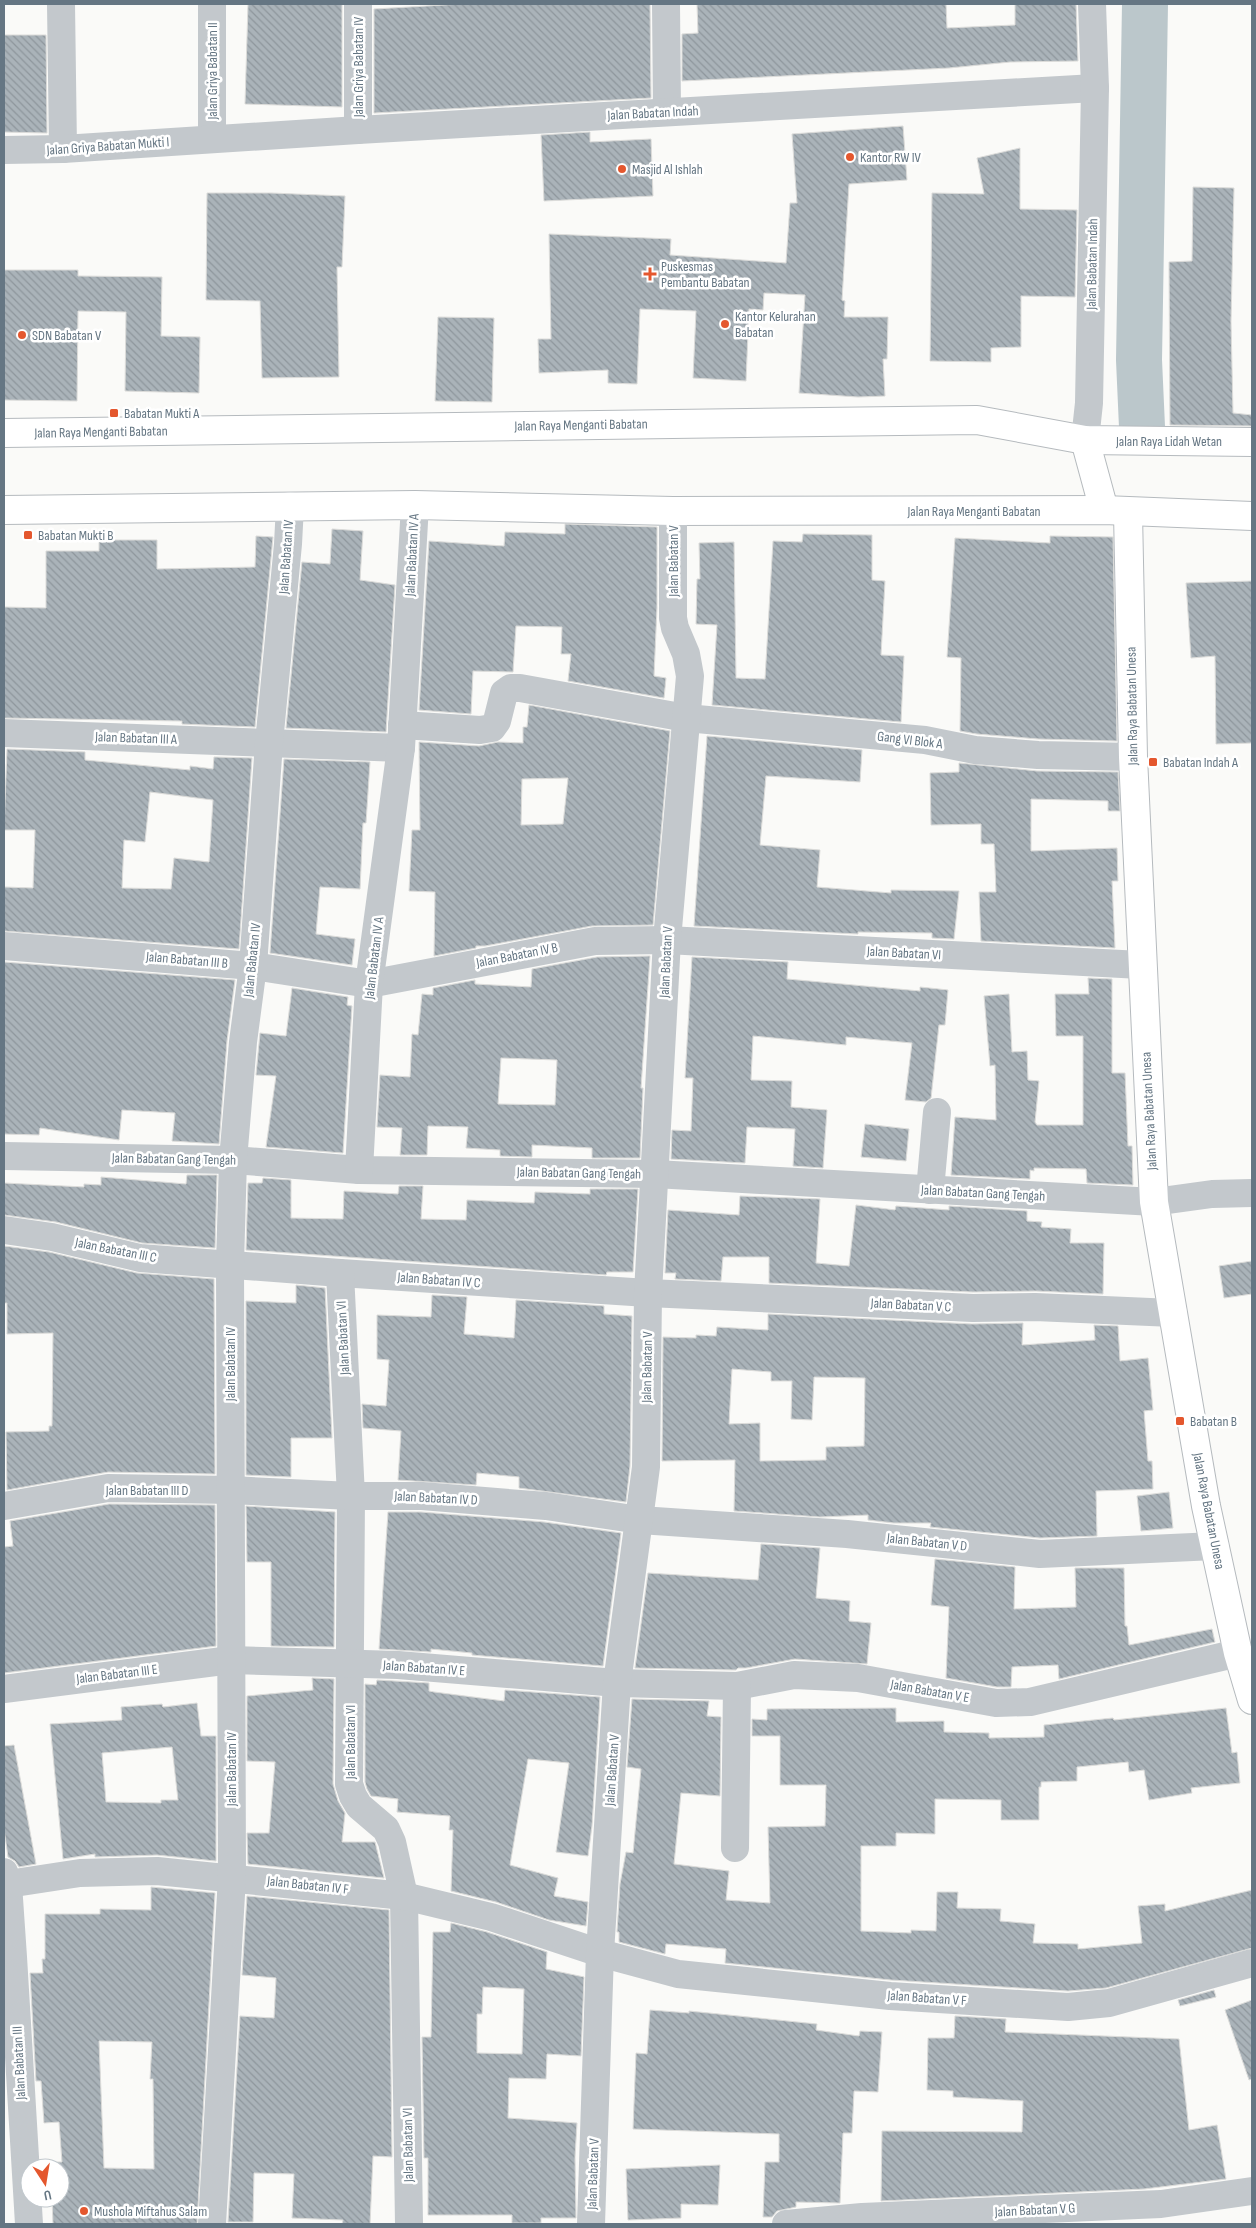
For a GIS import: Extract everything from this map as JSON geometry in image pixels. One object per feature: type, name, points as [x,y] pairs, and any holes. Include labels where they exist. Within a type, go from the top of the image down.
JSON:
[{"type":"main road","name":"Jalan Raya Menganti Babatan","points":[[4,433],[977,420],[1085,440]]},
{"type":"main road","name":"Jalan Raya Lidah Wetan","points":[[1085,440],[1252,442]]},
{"type":"main road","points":[[1085,440],[1116,511],[1252,516]]},
{"type":"main road","name":"Jalan Raya Menganti Babatan","points":[[4,510],[415,505],[673,511],[1116,511]]},
{"type":"main road","name":"Jalan Raya Babatan Unesa","points":[[1116,511],[1133,757],[1141,966],[1154,1202],[1215,1546],[1238,1653],[1252,1700]]},
{"type":"street","points":[[61,4],[62,149]]},
{"type":"street","name":"Jalan Griya Babatan II","points":[[212,4],[212,139]]},
{"type":"street","name":"Jalan Griya Babatan IV","points":[[358,4],[358,130]]},
{"type":"street","points":[[666,4],[667,112]]},
{"type":"street","name":"Jalan Babatan Indah","points":[[1085,440],[1089,403],[1094,88],[1092,4]]},
{"type":"street","name":"Jalan Babatan Indah","points":[[212,139],[1094,88]]},
{"type":"street","name":"Jalan Griya Babatan Mukti I","points":[[4,150],[62,149],[212,139]]},
{"type":"street","name":"Jalan Babatan IV A","points":[[358,1170],[369,984],[402,736],[415,505]]},
{"type":"street","name":"Jalan Babatan IV","points":[[212,2224],[232,1877],[230,1264],[233,1160],[243,1042],[253,966],[269,742],[290,506]]},
{"type":"street","name":"Jalan Babatan V","points":[[591,2224],[600,1953],[617,1683],[646,1466],[648,1293],[656,1174],[667,940],[690,676],[686,654],[675,628],[673,618],[673,511]]},
{"type":"street","points":[[269,742],[402,736],[492,728],[498,721],[504,692],[511,688],[520,688],[686,718]]},
{"type":"street","name":"Gang VI Blok A","points":[[686,718],[925,740],[975,750],[1038,755],[1133,757]]},
{"type":"street","name":"Jalan Babatan III A","points":[[4,732],[269,742]]},
{"type":"street","name":"Jalan Babatan VI","points":[[667,940],[1141,966]]},
{"type":"street","name":"Jalan Babatan IV B","points":[[369,984],[595,941],[667,940]]},
{"type":"street","name":"Jalan Babatan III B","points":[[4,946],[253,966],[369,984]]},
{"type":"street","points":[[930,1190],[937,1112]]},
{"type":"street","name":"Jalan Babatan Gang Tengah","points":[[4,1156],[233,1160],[358,1170],[656,1174],[1154,1202],[1212,1194],[1252,1193]]},
{"type":"street","name":"Jalan Babatan III C","points":[[4,1230],[52,1236],[140,1258],[230,1264]]},
{"type":"street","name":"Jalan Babatan IV C","points":[[230,1264],[648,1293]]},
{"type":"street","name":"Jalan Babatan VI","points":[[340,1273],[350,1496],[351,1663],[349,1784],[359,1806],[386,1829],[392,1842],[404,1896],[409,2224]]},
{"type":"street","name":"Jalan Babatan V C","points":[[648,1293],[973,1308],[1035,1307],[1174,1313]]},
{"type":"street","name":"Jalan Babatan III D","points":[[4,1506],[108,1488],[231,1490]]},
{"type":"street","name":"Jalan Babatan IV D","points":[[231,1490],[350,1496],[422,1496],[546,1506],[640,1520]]},
{"type":"street","name":"Jalan Babatan V D","points":[[640,1520],[847,1534],[1040,1554],[1215,1546]]},
{"type":"street","name":"Jalan Babatan V E","points":[[617,1683],[737,1686],[794,1675],[858,1678],[996,1703],[1030,1702],[1238,1653]]},
{"type":"street","name":"Jalan Babatan IV E","points":[[231,1660],[398,1665],[617,1683]]},
{"type":"street","name":"Jalan Babatan III E","points":[[4,1689],[231,1660]]},
{"type":"street","points":[[735,1848],[737,1686]]},
{"type":"street","name":"Jalan Babatan IV F","points":[[6,1878],[157,1870],[404,1896],[491,1917],[600,1953]]},
{"type":"street","name":"Jalan Babatan III","points":[[6,1878],[8,1957],[29,2224]]},
{"type":"street","name":"Jalan Babatan V F","points":[[600,1953],[678,1974],[890,1996],[1068,2007],[1109,2003],[1252,1963]]},
{"type":"street","name":"Jalan Babatan V G","points":[[786,2224],[862,2217],[1161,2204],[1252,2191]]},
{"type":"building","points":[[248,4],[342,4],[342,107],[245,104]]},
{"type":"building","points":[[462,4],[650,4],[651,98],[374,113],[374,9]]},
{"type":"building","points":[[697,4],[946,4],[947,28],[1015,25],[1015,4],[1076,4],[1078,61],[1010,62],[949,68],[682,81],[682,34],[698,33]]},
{"type":"building","points":[[4,35],[46,35],[47,133],[4,132]]},
{"type":"building","points":[[903,126],[907,180],[849,184],[842,300],[845,301],[844,317],[888,317],[887,359],[883,359],[885,396],[858,397],[799,393],[805,295],[764,293],[763,310],[749,309],[746,381],[693,378],[696,311],[640,309],[637,384],[608,383],[608,370],[539,373],[538,339],[551,339],[549,234],[671,239],[670,255],[786,263],[790,203],[797,203],[792,134]]},
{"type":"building","points":[[590,132],[590,142],[651,139],[653,196],[544,201],[541,135]]},
{"type":"building","points":[[1020,148],[1020,209],[1077,210],[1075,297],[1021,296],[1021,347],[991,348],[991,362],[930,361],[932,193],[984,194],[977,158]]},
{"type":"building","points":[[1193,187],[1234,188],[1231,322],[1233,413],[1252,415],[1252,426],[1170,425],[1169,262],[1192,261]]},
{"type":"building","points":[[207,193],[345,196],[342,267],[337,267],[339,377],[262,378],[260,301],[206,300]]},
{"type":"building","points":[[4,270],[78,270],[78,276],[162,277],[161,336],[200,337],[199,393],[125,391],[126,312],[78,311],[77,401],[4,400]]},
{"type":"building","points":[[438,317],[494,318],[492,402],[435,401]]},
{"type":"building","points":[[565,524],[657,527],[657,607],[654,676],[666,678],[664,698],[568,681],[571,654],[561,654],[562,627],[516,626],[513,672],[473,671],[471,714],[419,710],[429,541],[504,546],[505,532],[565,534]]},
{"type":"building","points":[[332,529],[363,531],[360,580],[395,585],[386,732],[286,728],[302,562],[330,564]]},
{"type":"building","points":[[803,534],[872,535],[872,580],[885,581],[881,655],[904,656],[901,722],[712,705],[717,625],[696,624],[697,579],[700,579],[699,543],[734,542],[736,678],[765,679],[773,541],[802,542]]},
{"type":"building","points":[[256,536],[273,537],[255,727],[182,724],[182,721],[4,718],[4,607],[46,608],[46,551],[99,551],[99,540],[157,540],[157,569],[255,567]]},
{"type":"building","points":[[1050,536],[1113,537],[1117,741],[1039,739],[960,731],[961,658],[947,657],[955,538],[1050,543]]},
{"type":"building","points":[[1252,581],[1252,743],[1216,744],[1215,656],[1191,658],[1186,583]]},
{"type":"building","points":[[529,705],[670,731],[653,925],[592,926],[485,946],[476,946],[476,948],[434,956],[435,892],[409,891],[412,830],[420,830],[419,742],[479,746],[498,742],[523,743],[523,727],[527,727]],"holes":[[[568,778],[563,824],[521,825],[522,779]]]},
{"type":"building","points":[[707,736],[862,750],[860,782],[766,776],[760,845],[820,850],[817,887],[891,893],[891,890],[959,891],[954,939],[932,938],[932,933],[858,932],[858,934],[694,926]]},
{"type":"building","points":[[7,749],[85,752],[85,760],[190,770],[190,766],[213,769],[214,757],[252,758],[239,949],[4,931],[4,887],[33,888],[35,830],[4,830]],"holes":[[[150,792],[213,800],[209,862],[174,858],[171,889],[122,888],[124,840],[145,842]]]},
{"type":"building","points":[[284,759],[370,762],[366,823],[363,823],[360,889],[320,887],[316,934],[355,939],[352,965],[270,953]]},
{"type":"building","points":[[959,763],[1037,771],[1118,772],[1120,811],[1108,811],[1108,801],[1031,799],[1031,851],[1117,848],[1118,881],[1112,881],[1115,948],[981,941],[979,892],[996,892],[994,844],[981,844],[981,824],[931,825],[930,773],[959,772]]},
{"type":"building","points":[[650,956],[641,1088],[643,1088],[640,1158],[592,1158],[592,1148],[532,1145],[532,1157],[500,1156],[500,1150],[466,1148],[468,1127],[428,1126],[427,1155],[400,1155],[402,1128],[377,1127],[380,1075],[410,1077],[412,1034],[418,1035],[422,994],[433,995],[433,988],[475,980],[475,984],[531,987],[532,969],[597,957]],"holes":[[[501,1058],[557,1060],[555,1105],[498,1104]]]},
{"type":"building","points":[[692,957],[788,962],[787,979],[920,991],[920,987],[948,990],[945,1025],[939,1025],[931,1098],[926,1102],[905,1100],[912,1043],[846,1037],[846,1045],[753,1036],[751,1080],[792,1081],[791,1107],[827,1110],[823,1168],[793,1166],[795,1129],[747,1127],[745,1163],[671,1159],[672,1130],[691,1131],[693,1078],[685,1078]]},
{"type":"building","points":[[4,962],[235,980],[227,1041],[219,1144],[172,1141],[175,1113],[122,1110],[119,1140],[40,1128],[39,1135],[4,1134]]},
{"type":"building","points":[[1088,978],[1112,979],[1112,1073],[1125,1073],[1128,1146],[1132,1146],[1133,1185],[1087,1183],[1086,1169],[1034,1168],[1034,1171],[1030,1170],[1030,1179],[951,1175],[955,1117],[996,1120],[995,1065],[990,1066],[984,996],[1009,994],[1012,1052],[1027,1051],[1028,1080],[1039,1081],[1035,1122],[1037,1125],[1083,1125],[1083,1036],[1056,1036],[1055,994],[1089,994]]},
{"type":"building","points":[[292,988],[348,997],[347,1005],[352,1006],[343,1153],[266,1147],[276,1076],[256,1075],[260,1033],[286,1036]]},
{"type":"building","points":[[865,1124],[909,1129],[906,1161],[861,1157]]},
{"type":"building","points":[[187,1175],[217,1175],[215,1248],[142,1243],[56,1222],[4,1215],[4,1183],[84,1187],[84,1184],[101,1185],[101,1177],[186,1184]]},
{"type":"building","points":[[263,1178],[291,1180],[291,1218],[343,1219],[344,1191],[398,1194],[399,1186],[423,1186],[421,1219],[466,1220],[467,1200],[534,1203],[535,1192],[590,1194],[590,1189],[638,1189],[633,1272],[607,1272],[606,1275],[246,1250],[248,1183],[262,1183]]},
{"type":"building","points":[[740,1196],[820,1199],[816,1263],[849,1266],[856,1205],[895,1210],[896,1206],[949,1210],[949,1206],[1027,1211],[1027,1221],[1042,1222],[1041,1227],[1071,1229],[1070,1243],[1104,1243],[1103,1294],[1036,1291],[973,1292],[769,1283],[769,1257],[723,1257],[721,1281],[675,1279],[676,1273],[665,1273],[668,1210],[739,1215]]},
{"type":"building","points":[[4,1246],[49,1252],[137,1273],[214,1279],[215,1474],[108,1472],[7,1490],[6,1432],[49,1431],[49,1426],[52,1426],[53,1333],[7,1334],[7,1303],[4,1303]]},
{"type":"building","points":[[1252,1261],[1252,1294],[1224,1298],[1219,1266]]},
{"type":"building","points":[[296,1285],[325,1288],[332,1438],[291,1438],[291,1477],[246,1475],[246,1301],[296,1303]]},
{"type":"building","points":[[432,1295],[467,1297],[464,1334],[514,1338],[516,1300],[604,1306],[604,1314],[632,1316],[630,1466],[626,1502],[519,1488],[519,1477],[477,1473],[476,1485],[398,1480],[401,1431],[363,1428],[362,1404],[386,1406],[389,1360],[377,1359],[377,1315],[431,1317]]},
{"type":"building","points":[[768,1314],[972,1324],[1023,1323],[1022,1345],[1095,1340],[1094,1325],[1118,1326],[1120,1361],[1148,1358],[1153,1410],[1144,1411],[1148,1461],[1152,1461],[1153,1489],[1096,1491],[1097,1536],[1040,1538],[930,1527],[931,1523],[894,1523],[868,1520],[868,1515],[820,1517],[734,1511],[735,1460],[662,1461],[663,1337],[696,1338],[696,1335],[716,1336],[717,1327],[768,1330]],"holes":[[[732,1369],[771,1372],[771,1381],[792,1381],[791,1419],[812,1420],[814,1377],[865,1378],[864,1446],[826,1447],[826,1460],[760,1461],[760,1423],[729,1424]]]},
{"type":"building","points":[[1169,1492],[1173,1528],[1141,1531],[1137,1496]]},
{"type":"building","points":[[109,1504],[215,1505],[216,1646],[4,1673],[4,1547],[13,1546],[10,1521]]},
{"type":"building","points":[[246,1506],[335,1512],[334,1647],[271,1646],[271,1562],[247,1562]]},
{"type":"building","points":[[388,1512],[421,1512],[544,1522],[621,1533],[603,1666],[472,1655],[472,1653],[431,1649],[431,1652],[379,1649]]},
{"type":"building","points":[[761,1544],[820,1548],[816,1598],[850,1601],[849,1621],[871,1623],[867,1664],[795,1659],[738,1668],[736,1670],[635,1668],[648,1573],[758,1580]]},
{"type":"building","points":[[935,1559],[1015,1567],[1014,1609],[1076,1607],[1075,1568],[1124,1568],[1125,1626],[1127,1626],[1129,1645],[1212,1629],[1215,1642],[1059,1679],[1058,1665],[1012,1667],[1011,1687],[997,1687],[946,1678],[949,1607],[931,1605]]},
{"type":"building","points":[[312,1678],[334,1679],[333,1784],[338,1801],[345,1813],[342,1842],[375,1842],[384,1878],[248,1864],[247,1833],[269,1833],[275,1762],[247,1761],[247,1696],[313,1690]]},
{"type":"building","points":[[377,1680],[429,1683],[429,1691],[504,1701],[505,1690],[600,1697],[592,1826],[588,1856],[556,1852],[569,1763],[528,1759],[510,1865],[558,1878],[554,1896],[588,1902],[586,1926],[549,1920],[496,1902],[451,1891],[453,1830],[449,1830],[450,1816],[397,1812],[398,1799],[371,1796],[367,1789],[365,1782],[365,1684],[376,1685]]},
{"type":"building","points":[[632,1699],[709,1701],[707,1716],[721,1717],[720,1796],[681,1793],[674,1864],[729,1871],[726,1900],[770,1903],[768,1827],[825,1826],[826,1785],[780,1785],[780,1736],[752,1736],[752,1719],[767,1720],[767,1709],[896,1708],[896,1722],[944,1721],[944,1732],[989,1733],[989,1738],[1044,1737],[1044,1725],[1113,1718],[1114,1720],[1226,1708],[1232,1753],[1237,1752],[1240,1783],[1191,1788],[1192,1793],[1149,1800],[1144,1770],[1129,1772],[1128,1762],[1077,1767],[1077,1781],[1041,1782],[1041,1787],[1039,1787],[1039,1820],[1001,1820],[1001,1800],[935,1799],[935,1834],[896,1833],[896,1846],[861,1846],[861,1931],[911,1933],[911,1930],[936,1931],[937,1892],[958,1892],[957,1908],[1001,1909],[1000,1921],[1035,1924],[1033,1943],[1078,1944],[1078,1949],[1142,1943],[1138,1906],[1165,1904],[1165,1911],[1252,1890],[1252,1948],[1106,1988],[1068,1991],[891,1980],[725,1963],[726,1949],[666,1944],[665,1954],[619,1942],[619,1932],[617,1932],[620,1884],[626,1852],[633,1853],[641,1769],[627,1767]]},
{"type":"building","points":[[197,1703],[201,1736],[216,1736],[216,1861],[157,1855],[95,1857],[95,1854],[63,1859],[50,1724],[122,1720],[121,1707],[162,1704],[163,1707]],"holes":[[[172,1747],[178,1800],[161,1800],[161,1803],[106,1802],[102,1753]]]},
{"type":"building","points":[[14,1745],[36,1864],[19,1867],[15,1861],[8,1857],[4,1829],[4,1746]]},
{"type":"building","points":[[151,1887],[215,1893],[197,2224],[53,2224],[52,2208],[70,2208],[70,2158],[62,2158],[59,2122],[44,2123],[41,2081],[36,2081],[30,1973],[43,1973],[42,1959],[45,1959],[45,1914],[100,1914],[100,1909],[151,1910]],"holes":[[[99,2041],[152,2042],[150,2079],[153,2079],[154,2169],[104,2168]]]},
{"type":"building","points":[[247,1896],[389,1910],[392,2157],[373,2156],[370,2224],[342,2224],[343,2220],[292,2218],[294,2174],[254,2173],[253,2222],[228,2222],[240,2016],[274,2018],[276,1978],[242,1975]]},
{"type":"building","points":[[451,1923],[487,1932],[547,1952],[546,1969],[584,1977],[581,2056],[547,2054],[546,2079],[509,2078],[508,2118],[577,2123],[575,2157],[576,2218],[541,2218],[541,2223],[512,2223],[512,2215],[428,2215],[428,2158],[424,2158],[422,2037],[431,2037],[433,1932],[450,1932]],"holes":[[[483,1987],[524,1989],[522,2054],[477,2053],[477,2014],[482,2014]]]},
{"type":"building","points":[[1214,1990],[1216,1997],[1180,2006],[1178,2000]]},
{"type":"building","points":[[1252,2000],[1252,2079],[1249,2080],[1225,2010]]},
{"type":"building","points":[[650,2010],[689,2013],[689,2011],[817,2024],[816,2030],[859,2036],[860,2031],[882,2032],[878,2092],[854,2091],[852,2133],[843,2133],[840,2203],[796,2202],[796,2207],[777,2211],[772,2217],[763,2217],[765,2162],[779,2162],[779,2134],[633,2129],[636,2053],[647,2054]]},
{"type":"building","points":[[955,2016],[1006,2019],[1005,2032],[1179,2039],[1189,2130],[1217,2125],[1226,2179],[1144,2189],[881,2201],[882,2131],[1022,2132],[1023,2101],[953,2097],[953,2091],[927,2090],[928,2038],[954,2038]]},
{"type":"building","points":[[720,2165],[718,2205],[681,2204],[681,2218],[628,2220],[626,2169]]},
{"type":"waterway","points":[[1142,427],[1139,360],[1145,4]]},
{"type":"place","name":"Kantor RW IV","points":[[850,157]]},
{"type":"place","name":"Masjid Al Ishlah","points":[[622,169]]},
{"type":"place","name":"Puskesmas Pembantu Babatan","points":[[650,274]]},
{"type":"place","name":"Kantor Kelurahan Babatan","points":[[725,324]]},
{"type":"place","name":"SDN Babatan V","points":[[22,335]]},
{"type":"place","name":"Babatan Mukti A","points":[[114,413]]},
{"type":"place","name":"Babatan Mukti B","points":[[28,535]]},
{"type":"place","name":"Babatan Indah A","points":[[1153,762]]},
{"type":"place","name":"Babatan B","points":[[1180,1421]]},
{"type":"place","name":"Mushola Miftahus Salam","points":[[84,2211]]}]
